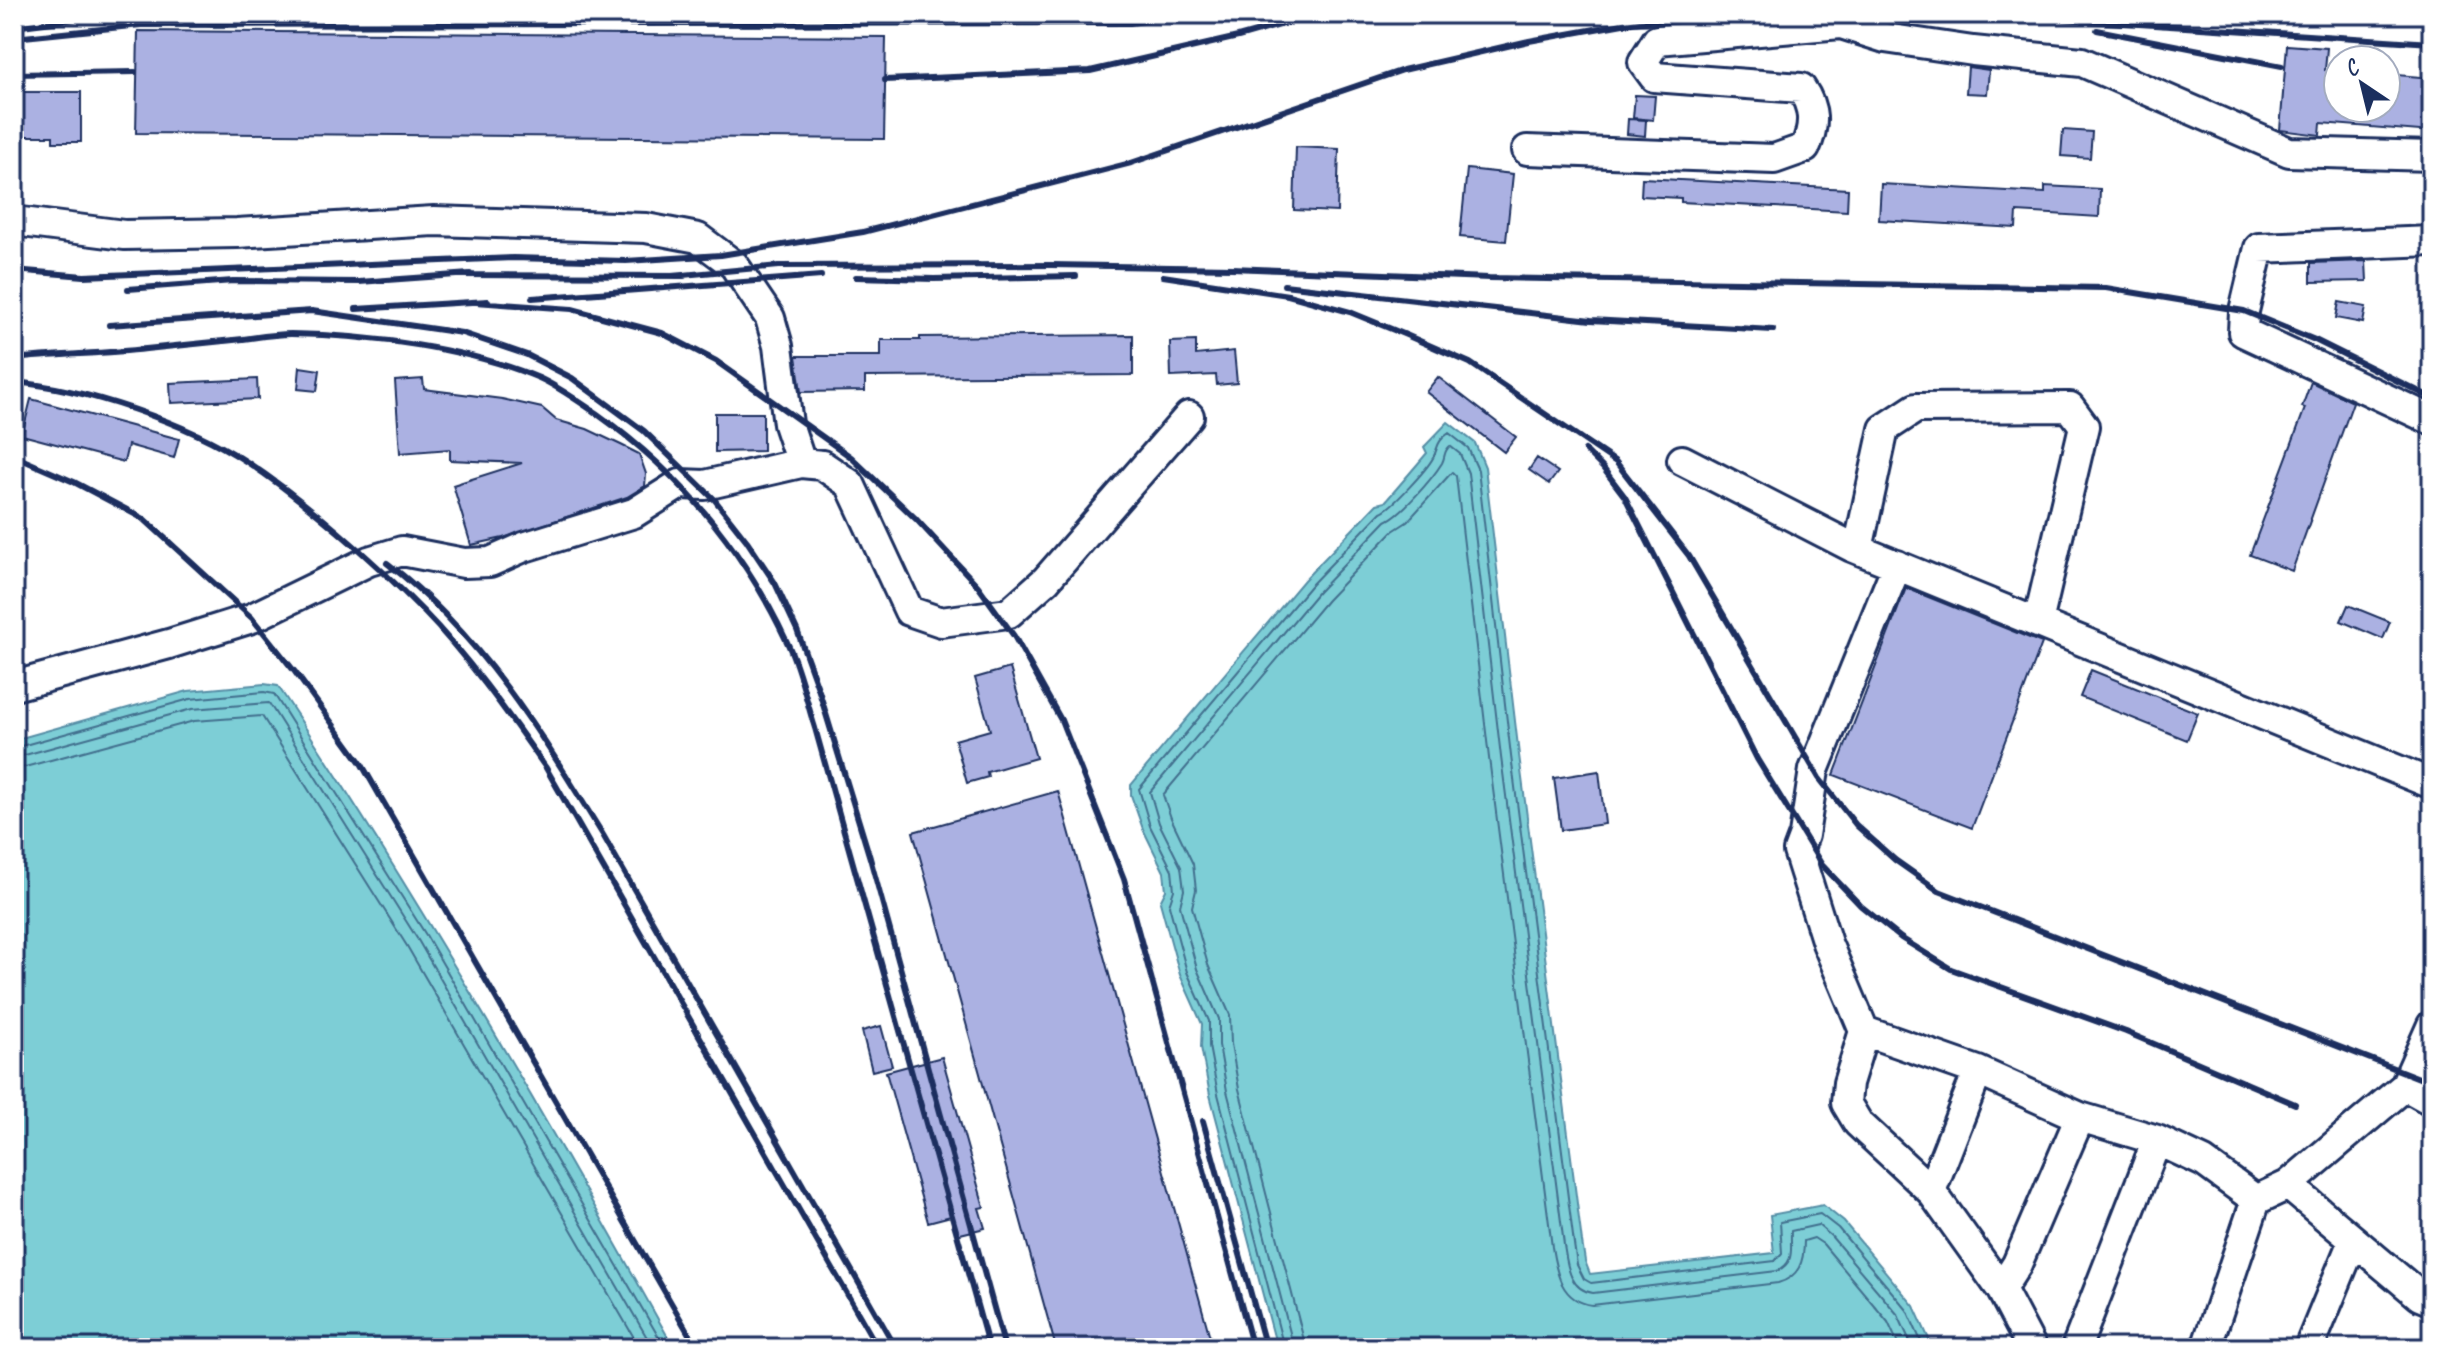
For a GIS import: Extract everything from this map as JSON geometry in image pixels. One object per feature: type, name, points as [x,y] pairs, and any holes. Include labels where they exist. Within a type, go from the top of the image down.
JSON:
[{"type":"street","points":[[1527,150],[1774,159],[1805,148],[1813,132],[1811,103],[1801,88],[1654,77],[1643,62],[1657,40],[1841,19],[1885,38],[2082,62],[2289,152],[2432,156]]},
{"type":"street","points":[[14,221],[124,235],[237,233],[434,221],[646,228],[698,238],[734,265],[770,318],[778,346],[788,424],[801,463]]},
{"type":"street","points":[[2432,241],[2259,248],[2244,311],[2243,332],[2432,420]]},
{"type":"street","points":[[1858,549],[1884,429],[1916,408],[2070,407],[2084,426],[2038,622]]},
{"type":"street","points":[[14,686],[252,618],[369,561],[402,551],[464,563],[490,562],[524,547],[634,513],[680,484],[705,485],[801,463],[822,465],[850,484],[909,611],[941,622],[1009,613],[1046,580],[1189,416]]},
{"type":"street","points":[[1682,460],[1858,549],[2432,784]]},
{"type":"street","points":[[1897,565],[1814,770],[1804,835],[1798,851],[1827,943],[1864,1031],[1848,1083],[1846,1103],[1858,1123],[1931,1191],[2001,1289],[2032,1348]]},
{"type":"street","points":[[2206,1348],[2256,1200],[2288,1185],[2405,1086],[2432,1025]]},
{"type":"street","points":[[1864,1031],[1978,1071],[2080,1117],[2157,1140],[2204,1162],[2256,1200]]},
{"type":"street","points":[[1931,1191],[1978,1071]]},
{"type":"street","points":[[2405,1086],[2432,1101]]},
{"type":"street","points":[[2001,1289],[2017,1264],[2080,1117]]},
{"type":"street","points":[[2076,1348],[2157,1140]]},
{"type":"street","points":[[2288,1185],[2420,1296],[2432,1301]]},
{"type":"street","points":[[2309,1348],[2353,1241]]},
{"type":"water","points":[[1448,422],[1475,443],[1485,467],[1582,1242],[1590,1274],[1774,1253],[1770,1215],[1823,1205],[1844,1222],[1914,1306],[1933,1348],[1277,1348],[1210,1095],[1201,1047],[1202,1024],[1180,975],[1160,902],[1166,890],[1164,872],[1143,829],[1131,795],[1131,785],[1304,580],[1377,504],[1385,502],[1427,453],[1424,447]]},
{"type":"water","points":[[264,684],[278,686],[433,930],[674,1348],[14,1348],[14,740],[188,691]]},
{"type":"building","points":[[138,31],[886,37],[884,139],[136,133]]},
{"type":"building","points":[[2287,45],[2322,48],[2320,135],[2280,130]]},
{"type":"building","points":[[1968,67],[1989,70],[1987,94],[1966,93]]},
{"type":"building","points":[[2402,75],[2432,78],[2432,132],[2333,124],[2402,124]]},
{"type":"building","points":[[14,92],[81,92],[81,142],[53,142],[53,136],[14,136]]},
{"type":"building","points":[[1635,95],[1655,96],[1653,120],[1633,118]]},
{"type":"building","points":[[1628,119],[1646,120],[1645,136],[1627,134]]},
{"type":"building","points":[[2063,130],[2092,132],[2090,158],[2061,156]]},
{"type":"building","points":[[1296,147],[1339,149],[1337,212],[1294,210]]},
{"type":"building","points":[[1467,169],[1513,174],[1506,241],[1460,237]]},
{"type":"building","points":[[1642,178],[1848,189],[1847,211],[1681,202],[1681,198],[1641,196]]},
{"type":"building","points":[[1881,184],[2045,193],[2045,186],[2100,189],[2099,217],[2017,212],[2016,228],[1879,220]]},
{"type":"building","points":[[2366,261],[2367,281],[2311,282],[2311,263]]},
{"type":"building","points":[[2339,302],[2366,307],[2363,323],[2336,318]]},
{"type":"building","points":[[1133,335],[1133,375],[865,377],[865,391],[801,392],[796,356],[881,356],[881,340],[920,340],[920,337]]},
{"type":"building","points":[[1196,341],[1196,355],[1234,351],[1237,383],[1217,385],[1216,375],[1171,377],[1170,342]]},
{"type":"building","points":[[300,367],[320,370],[317,391],[298,389]]},
{"type":"building","points":[[1438,377],[1516,437],[1504,452],[1426,392]]},
{"type":"building","points":[[257,379],[258,399],[171,403],[170,383]]},
{"type":"building","points":[[423,379],[424,389],[502,399],[542,408],[556,420],[587,429],[621,445],[639,454],[646,474],[645,486],[627,497],[503,538],[471,545],[453,485],[522,463],[450,460],[450,449],[400,453],[395,381]]},
{"type":"building","points":[[2311,382],[2353,402],[2292,571],[2250,555],[2305,408],[2302,407]]},
{"type":"building","points":[[31,399],[179,439],[174,458],[128,445],[124,462],[22,435]]},
{"type":"building","points":[[715,413],[763,413],[763,451],[715,452]]},
{"type":"building","points":[[1537,458],[1558,472],[1549,484],[1529,470]]},
{"type":"building","points":[[1906,588],[2042,643],[1972,828],[1834,775]]},
{"type":"building","points":[[2348,605],[2390,622],[2383,639],[2341,621]]},
{"type":"building","points":[[1010,668],[1036,758],[987,772],[988,777],[967,783],[955,740],[990,730],[975,678]]},
{"type":"building","points":[[2091,670],[2198,713],[2187,740],[2080,697]]},
{"type":"building","points":[[1599,771],[1605,824],[1561,830],[1554,778]]},
{"type":"building","points":[[1058,791],[1213,1348],[1056,1348],[913,832]]},
{"type":"building","points":[[881,1026],[892,1066],[872,1071],[862,1031]]},
{"type":"building","points":[[942,1057],[984,1207],[979,1208],[985,1228],[956,1235],[951,1216],[928,1222],[886,1072]]},
{"type":"railway","points":[[14,27],[114,14]]},
{"type":"railway","points":[[14,38],[141,25],[1130,23],[1194,14]]},
{"type":"railway","points":[[885,80],[1090,71],[1238,37],[1319,14]]},
{"type":"railway","points":[[14,270],[84,276],[513,258],[626,261],[721,255],[863,232],[1131,163],[1403,70],[1529,41],[1623,24],[1711,14]]},
{"type":"railway","points":[[1984,14],[2432,43]]},
{"type":"railway","points":[[2097,30],[2282,66]]},
{"type":"railway","points":[[14,74],[135,72]]},
{"type":"railway","points":[[672,276],[779,266],[1051,265],[1489,278],[2106,288],[2244,311],[2315,340],[2432,398]]},
{"type":"railway","points":[[128,289],[233,281],[359,282],[470,274]]},
{"type":"railway","points":[[459,275],[684,276]]},
{"type":"railway","points":[[532,298],[821,276]]},
{"type":"railway","points":[[856,277],[1076,276]]},
{"type":"railway","points":[[1163,276],[1288,295],[1350,312],[1470,363],[1616,462],[1689,556],[1819,778],[1856,825],[1895,860],[1939,891],[2432,1083]]},
{"type":"railway","points":[[1284,285],[1591,320],[1773,330]]},
{"type":"railway","points":[[356,309],[488,301]]},
{"type":"railway","points":[[476,302],[572,309],[662,333],[716,361],[851,457],[916,519],[978,586],[1014,636],[1061,720],[1124,879],[1253,1348]]},
{"type":"railway","points":[[109,325],[312,311],[462,333],[527,355],[572,378],[644,431],[714,499],[775,583],[797,630],[819,691],[870,858],[1005,1348]]},
{"type":"railway","points":[[14,359],[130,351],[291,334],[384,340],[450,351],[511,368],[554,386],[626,436],[682,487],[751,576],[796,663],[989,1348]]},
{"type":"railway","points":[[14,382],[72,392],[135,410],[223,448],[269,478],[338,532],[440,629],[488,687],[546,768],[878,1348]]},
{"type":"railway","points":[[1585,450],[1625,497],[1757,759],[1822,865],[1861,906],[1901,938],[1951,969],[2126,1032],[2295,1104]]},
{"type":"railway","points":[[14,456],[74,482],[144,519],[252,618],[295,672],[361,763],[697,1348]]},
{"type":"railway","points":[[387,563],[452,621],[507,688],[557,761],[603,835],[896,1348]]},
{"type":"railway","points":[[1203,1121],[1266,1348]]}]
